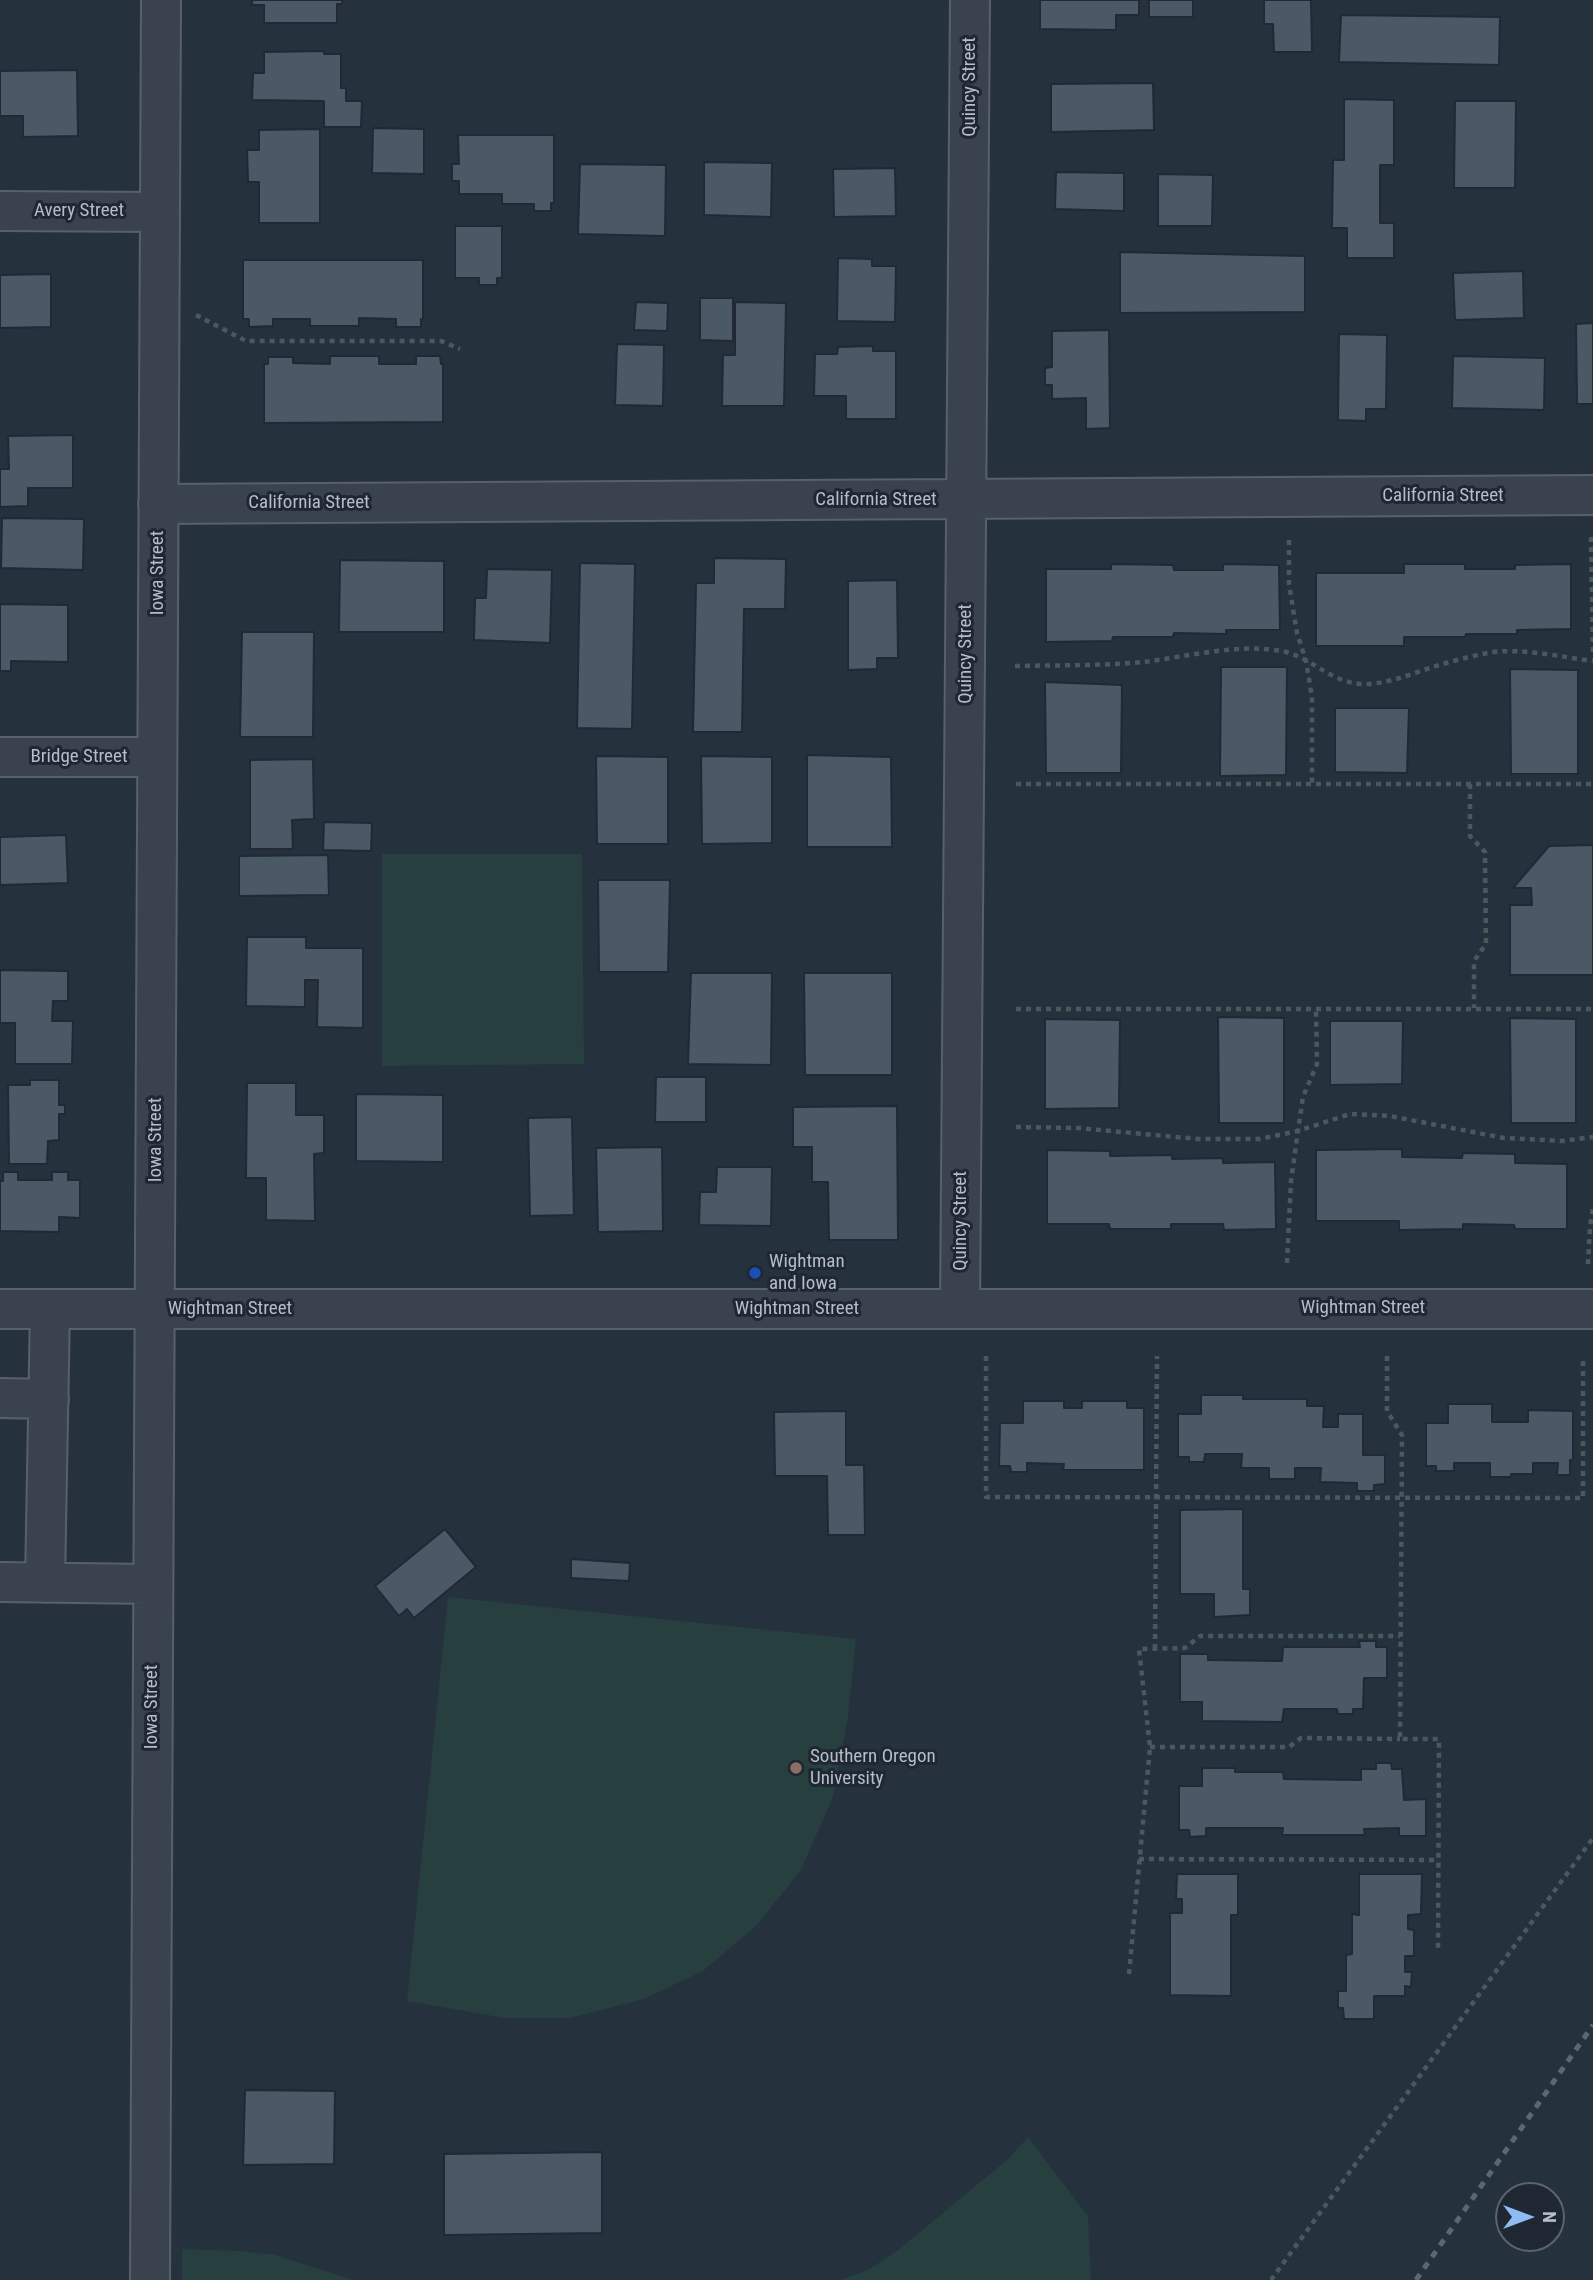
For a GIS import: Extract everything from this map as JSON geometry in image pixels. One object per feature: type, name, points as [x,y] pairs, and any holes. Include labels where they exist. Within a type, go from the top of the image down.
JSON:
[{"type":"street","name":"Iowa Street","points":[[150,2280],[161,0]]},
{"type":"street","name":"Quincy Street","points":[[960,1309],[970,0]]},
{"type":"street","name":"Avery Street","points":[[0,211],[159,212]]},
{"type":"street","name":"California Street","points":[[158,503],[1593,495]]},
{"type":"street","name":"Bridge Street","points":[[0,757],[157,757]]},
{"type":"street","name":"Wightman Street","points":[[0,1309],[1593,1309]]},
{"type":"street","points":[[46,1583],[50,1309]]},
{"type":"street","points":[[0,1398],[49,1399]]},
{"type":"street","points":[[0,1582],[152,1584]]},
{"type":"path","points":[[195,315],[246,341],[441,341],[460,349]]},
{"type":"path","points":[[1591,537],[1593,654]]},
{"type":"path","points":[[1289,540],[1289,584],[1312,697],[1312,784]]},
{"type":"path","points":[[1015,666],[1143,662],[1199,653],[1282,651],[1306,661],[1337,680],[1361,685],[1386,683],[1434,666],[1491,653],[1542,654],[1593,661]]},
{"type":"path","points":[[1016,784],[1593,784]]},
{"type":"path","points":[[1471,784],[1471,836],[1485,852],[1486,944],[1474,961],[1474,1008]]},
{"type":"path","points":[[1016,1009],[1593,1009]]},
{"type":"path","points":[[1287,1263],[1291,1181],[1303,1097],[1317,1064],[1316,1009]]},
{"type":"path","points":[[1016,1127],[1090,1128],[1198,1139],[1259,1139],[1298,1131],[1350,1115],[1390,1116],[1504,1138],[1563,1141],[1593,1137]]},
{"type":"path","points":[[1588,1264],[1593,1207]]},
{"type":"path","points":[[986,1356],[986,1497],[1402,1499],[1583,1497],[1583,1357]]},
{"type":"path","points":[[1155,1648],[1157,1356]]},
{"type":"path","points":[[1387,1356],[1387,1411],[1402,1435],[1401,1739]]},
{"type":"path","points":[[1129,1974],[1150,1746],[1139,1649],[1185,1648],[1200,1636],[1400,1636]]},
{"type":"path","points":[[1150,1746],[1289,1747],[1301,1738],[1439,1739],[1438,1952]]},
{"type":"path","points":[[1271,2280],[1593,1838]]},
{"type":"path","points":[[1139,1859],[1438,1860]]},
{"type":"green space","points":[[382,854],[582,854],[584,1064],[382,1066]]},
{"type":"green space","points":[[448,1597],[856,1639],[848,1717],[833,1797],[801,1870],[757,1925],[703,1971],[644,1999],[570,2018],[505,2018],[407,2001]]},
{"type":"green space","points":[[1028,2137],[1088,2216],[1091,2280],[840,2280],[868,2270],[897,2251],[1008,2159]]},
{"type":"green space","points":[[182,2249],[275,2255],[354,2280],[182,2280]]},
{"type":"building","points":[[252,0],[342,0],[342,4],[337,4],[337,23],[264,23],[264,5],[252,5]]},
{"type":"building","points":[[1040,0],[1139,0],[1139,15],[1116,15],[1116,30],[1040,29]]},
{"type":"building","points":[[1149,0],[1193,0],[1193,17],[1149,17]]},
{"type":"building","points":[[1264,0],[1311,0],[1312,52],[1274,52],[1273,24],[1264,24]]},
{"type":"building","points":[[1341,15],[1500,17],[1499,65],[1339,62]]},
{"type":"building","points":[[324,51],[324,54],[341,54],[341,88],[346,88],[346,101],[362,101],[361,127],[324,127],[324,101],[252,100],[253,73],[264,73],[264,52]]},
{"type":"building","points":[[77,70],[78,136],[23,137],[23,116],[0,116],[0,71]]},
{"type":"building","points":[[1153,83],[1154,130],[1051,132],[1051,84]]},
{"type":"building","points":[[1344,99],[1394,100],[1394,165],[1380,165],[1380,223],[1394,223],[1394,258],[1347,258],[1347,228],[1332,228],[1333,160],[1344,160]]},
{"type":"building","points":[[1455,101],[1516,101],[1515,188],[1454,188]]},
{"type":"building","points":[[373,128],[424,129],[424,174],[372,173]]},
{"type":"building","points":[[320,129],[320,223],[259,223],[259,182],[248,182],[247,150],[259,150],[259,130]]},
{"type":"building","points":[[458,135],[554,135],[554,203],[551,203],[551,211],[534,211],[534,204],[502,204],[502,194],[459,194],[459,181],[452,181],[452,164],[459,164]]},
{"type":"building","points":[[704,162],[772,163],[771,217],[704,215]]},
{"type":"building","points":[[580,164],[666,165],[665,236],[578,234]]},
{"type":"building","points":[[895,168],[896,216],[834,217],[833,169]]},
{"type":"building","points":[[1056,172],[1124,173],[1124,211],[1055,209]]},
{"type":"building","points":[[1158,174],[1213,175],[1212,226],[1158,226]]},
{"type":"building","points":[[455,226],[502,226],[502,278],[497,278],[497,285],[479,285],[479,278],[455,278]]},
{"type":"building","points":[[1120,252],[1305,256],[1305,312],[1120,313]]},
{"type":"building","points":[[838,258],[872,259],[872,266],[896,266],[895,322],[837,321]]},
{"type":"building","points":[[243,260],[423,260],[421,327],[396,327],[396,319],[359,318],[359,326],[310,326],[310,319],[273,319],[273,326],[249,327],[249,319],[243,319]]},
{"type":"building","points":[[1523,271],[1524,318],[1455,320],[1453,273]]},
{"type":"building","points":[[51,274],[51,327],[0,328],[0,275]]},
{"type":"building","points":[[700,298],[733,298],[733,341],[700,340]]},
{"type":"building","points":[[636,302],[668,303],[667,331],[634,330]]},
{"type":"building","points":[[735,302],[786,303],[784,406],[722,406],[723,355],[735,355]]},
{"type":"building","points":[[1593,323],[1593,404],[1577,404],[1576,324]]},
{"type":"building","points":[[1109,330],[1110,428],[1086,429],[1086,398],[1052,399],[1052,385],[1045,385],[1045,368],[1052,367],[1052,331]]},
{"type":"building","points":[[1339,334],[1387,335],[1386,409],[1366,409],[1366,421],[1338,420]]},
{"type":"building","points":[[617,344],[664,345],[663,406],[615,405]]},
{"type":"building","points":[[873,346],[873,351],[896,351],[896,419],[846,419],[846,396],[814,396],[815,354],[837,354],[838,347]]},
{"type":"building","points":[[330,356],[379,356],[379,364],[416,364],[416,356],[440,356],[443,364],[443,422],[264,423],[264,364],[268,364],[268,357],[293,357],[293,363],[330,364]]},
{"type":"building","points":[[1453,356],[1545,358],[1544,410],[1452,408]]},
{"type":"building","points":[[73,435],[73,488],[28,488],[28,506],[0,507],[0,469],[9,469],[8,436]]},
{"type":"building","points":[[2,518],[84,519],[83,570],[1,568]]},
{"type":"building","points":[[714,558],[786,559],[785,609],[744,609],[742,732],[693,732],[696,583],[714,583]]},
{"type":"building","points":[[340,560],[444,561],[444,632],[339,632]]},
{"type":"building","points":[[580,563],[635,564],[632,729],[577,728]]},
{"type":"building","points":[[1111,564],[1173,565],[1174,570],[1223,570],[1223,564],[1279,565],[1280,630],[1226,630],[1226,634],[1174,633],[1173,637],[1113,637],[1112,641],[1046,642],[1046,569],[1111,569]]},
{"type":"building","points":[[1404,564],[1465,564],[1465,569],[1515,569],[1515,565],[1571,564],[1571,629],[1517,630],[1517,634],[1466,634],[1465,637],[1404,637],[1404,646],[1316,646],[1316,573],[1404,573]]},
{"type":"building","points":[[487,569],[552,570],[550,643],[474,640],[475,598],[486,598]]},
{"type":"building","points":[[897,580],[898,658],[877,658],[877,669],[848,670],[848,581]]},
{"type":"building","points":[[0,604],[68,605],[68,662],[11,661],[11,671],[0,671]]},
{"type":"building","points":[[242,632],[314,632],[313,737],[240,737]]},
{"type":"building","points":[[1221,667],[1287,667],[1286,775],[1220,776]]},
{"type":"building","points":[[1510,669],[1578,670],[1578,774],[1511,774]]},
{"type":"building","points":[[1045,682],[1122,685],[1121,773],[1046,773]]},
{"type":"building","points":[[1335,708],[1409,708],[1407,773],[1335,772]]},
{"type":"building","points":[[807,755],[891,757],[892,847],[807,847]]},
{"type":"building","points":[[596,756],[668,757],[668,844],[597,844]]},
{"type":"building","points":[[701,756],[772,757],[772,843],[702,844]]},
{"type":"building","points":[[313,759],[314,819],[292,820],[293,849],[250,849],[250,760]]},
{"type":"building","points":[[324,822],[372,823],[371,851],[323,850]]},
{"type":"building","points":[[66,835],[68,883],[0,885],[0,837]]},
{"type":"building","points":[[1593,845],[1593,975],[1510,975],[1510,905],[1532,905],[1531,888],[1513,888],[1549,846]]},
{"type":"building","points":[[328,855],[329,895],[239,896],[239,856]]},
{"type":"building","points":[[598,880],[670,880],[668,972],[599,972]]},
{"type":"building","points":[[247,937],[306,937],[306,948],[363,948],[363,1028],[317,1027],[318,980],[305,980],[305,1007],[246,1006]]},
{"type":"building","points":[[0,970],[68,971],[68,1001],[53,1001],[52,1021],[73,1021],[72,1064],[15,1064],[15,1023],[0,1023]]},
{"type":"building","points":[[691,973],[772,973],[771,1065],[688,1064]]},
{"type":"building","points":[[804,973],[892,973],[892,1075],[805,1075]]},
{"type":"building","points":[[1218,1017],[1284,1018],[1284,1123],[1219,1123]]},
{"type":"building","points":[[1510,1018],[1576,1019],[1576,1123],[1511,1123]]},
{"type":"building","points":[[1045,1019],[1120,1020],[1119,1108],[1045,1109]]},
{"type":"building","points":[[1330,1021],[1403,1021],[1402,1084],[1330,1085]]},
{"type":"building","points":[[656,1077],[706,1077],[706,1122],[655,1122]]},
{"type":"building","points":[[30,1080],[59,1080],[59,1105],[65,1105],[65,1114],[59,1114],[59,1140],[48,1141],[47,1164],[9,1164],[8,1085],[30,1085]]},
{"type":"building","points":[[247,1083],[296,1083],[296,1115],[324,1115],[324,1153],[314,1154],[315,1221],[266,1220],[266,1178],[246,1178]]},
{"type":"building","points":[[356,1094],[443,1095],[443,1162],[356,1161]]},
{"type":"building","points":[[897,1106],[898,1240],[829,1240],[828,1182],[812,1182],[812,1147],[793,1147],[793,1107]]},
{"type":"building","points":[[572,1117],[574,1215],[530,1216],[528,1118]]},
{"type":"building","points":[[662,1147],[663,1231],[598,1232],[596,1148]]},
{"type":"building","points":[[1402,1149],[1402,1157],[1462,1158],[1463,1153],[1515,1154],[1515,1163],[1567,1164],[1567,1229],[1515,1229],[1514,1225],[1463,1224],[1463,1229],[1399,1230],[1399,1221],[1316,1221],[1316,1150]]},
{"type":"building","points":[[1047,1150],[1110,1151],[1110,1156],[1172,1155],[1172,1159],[1223,1158],[1223,1163],[1275,1162],[1276,1229],[1224,1230],[1223,1224],[1171,1224],[1171,1229],[1110,1229],[1109,1224],[1047,1224]]},
{"type":"building","points":[[717,1167],[772,1167],[771,1226],[699,1225],[700,1192],[716,1192]]},
{"type":"building","points":[[3,1172],[18,1172],[18,1180],[52,1180],[52,1172],[68,1172],[68,1180],[80,1180],[80,1218],[59,1217],[59,1232],[0,1231],[0,1181],[3,1181]]},
{"type":"building","points":[[1201,1395],[1243,1395],[1243,1399],[1307,1399],[1307,1406],[1324,1406],[1323,1427],[1338,1427],[1338,1414],[1363,1414],[1363,1455],[1385,1455],[1385,1484],[1374,1485],[1374,1491],[1357,1491],[1357,1483],[1320,1482],[1321,1468],[1295,1468],[1295,1479],[1269,1479],[1269,1468],[1241,1468],[1242,1454],[1205,1454],[1204,1462],[1189,1462],[1189,1457],[1178,1457],[1178,1414],[1201,1414]]},
{"type":"building","points":[[1023,1401],[1064,1401],[1064,1408],[1082,1408],[1082,1401],[1127,1401],[1127,1408],[1144,1408],[1144,1470],[1063,1470],[1064,1464],[1027,1463],[1027,1472],[1011,1472],[1010,1466],[999,1466],[1000,1423],[1023,1423]]},
{"type":"building","points":[[1448,1404],[1492,1404],[1492,1422],[1528,1422],[1528,1410],[1573,1411],[1573,1460],[1570,1460],[1570,1475],[1557,1475],[1558,1463],[1533,1463],[1533,1474],[1511,1474],[1511,1477],[1490,1477],[1490,1463],[1454,1463],[1454,1471],[1436,1471],[1436,1466],[1426,1466],[1426,1423],[1448,1423]]},
{"type":"building","points":[[846,1411],[846,1465],[864,1465],[865,1535],[828,1535],[827,1476],[775,1476],[774,1412]]},
{"type":"building","points":[[1243,1509],[1243,1589],[1250,1589],[1250,1615],[1214,1617],[1214,1594],[1180,1594],[1180,1510]]},
{"type":"building","points":[[445,1529],[476,1567],[414,1618],[407,1609],[399,1616],[375,1586]]},
{"type":"building","points":[[571,1559],[630,1563],[629,1581],[571,1578]]},
{"type":"building","points":[[1359,1641],[1376,1641],[1376,1647],[1387,1647],[1387,1678],[1364,1678],[1363,1709],[1353,1709],[1353,1714],[1338,1714],[1337,1709],[1284,1709],[1282,1722],[1202,1721],[1202,1702],[1180,1702],[1180,1654],[1208,1654],[1208,1660],[1282,1661],[1283,1647],[1360,1647]]},
{"type":"building","points":[[1376,1763],[1391,1763],[1392,1769],[1402,1769],[1404,1800],[1426,1799],[1426,1836],[1399,1836],[1399,1828],[1364,1829],[1365,1835],[1282,1835],[1283,1828],[1206,1828],[1206,1836],[1190,1837],[1189,1830],[1179,1830],[1179,1786],[1202,1786],[1202,1768],[1235,1768],[1235,1772],[1283,1772],[1284,1779],[1361,1780],[1361,1769],[1376,1769]]},
{"type":"building","points":[[1177,1874],[1238,1874],[1238,1915],[1231,1915],[1231,1996],[1170,1995],[1170,1913],[1182,1913],[1182,1899],[1176,1899]]},
{"type":"building","points":[[1359,1874],[1422,1874],[1421,1914],[1408,1915],[1408,1929],[1414,1930],[1414,1956],[1405,1956],[1405,1972],[1412,1972],[1411,1987],[1405,1986],[1405,1996],[1374,1996],[1374,2019],[1344,2019],[1343,2008],[1338,2008],[1338,1991],[1346,1991],[1346,1955],[1352,1954],[1352,1914],[1359,1915]]},
{"type":"building","points":[[245,2090],[335,2091],[334,2164],[243,2165]]},
{"type":"building","points":[[602,2152],[602,2233],[444,2235],[444,2154]]},
{"type":"railway","points":[[1416,2280],[1593,2025]]},
{"type":"place","name":"Wightman and Iowa","points":[[755,1273]]},
{"type":"place","name":"Southern Oregon University","points":[[796,1768]]}]
